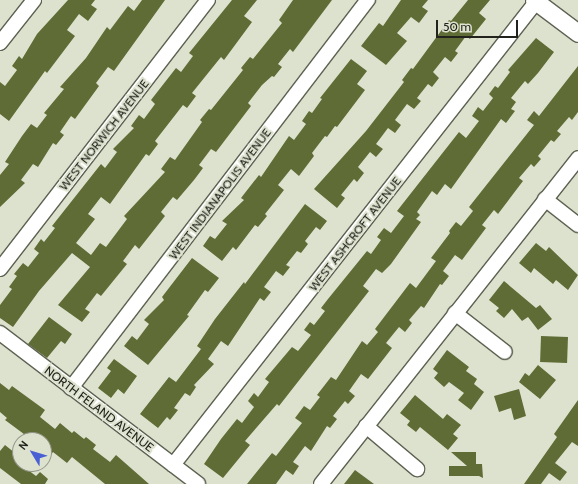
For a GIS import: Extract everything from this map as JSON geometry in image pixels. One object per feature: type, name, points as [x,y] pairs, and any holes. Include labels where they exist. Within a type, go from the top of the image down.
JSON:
[{"type":"main road","points":[[535,1],[578,33]]},
{"type":"street","points":[[0,43],[34,0]]},
{"type":"street","name":"WEST NORWICH AVENUE","points":[[0,269],[208,0]]},
{"type":"street","name":"WEST INDIANAPOLIS AVENUE","points":[[71,388],[368,0]]},
{"type":"street","name":"WEST ASHCROFT AVENUE","points":[[173,465],[535,1]]},
{"type":"street","points":[[321,484],[578,158]]},
{"type":"street","points":[[545,199],[578,225]]},
{"type":"street","points":[[455,313],[505,352]]},
{"type":"street","name":"NORTH FELAND AVENUE","points":[[0,333],[198,484]]},
{"type":"street","points":[[366,426],[417,469]]},
{"type":"building","points":[[68,0],[95,0],[91,5],[97,9],[88,21],[79,14],[67,30],[75,36],[47,73],[45,71],[9,121],[0,114],[0,82],[5,86],[17,70],[12,66],[19,56],[22,59],[37,34]]},
{"type":"building","points":[[142,0],[165,0],[114,71],[108,67],[96,83],[99,86],[75,119],[71,116],[60,132],[64,135],[56,145],[53,143],[38,167],[33,164],[21,180],[25,183],[0,207],[0,175],[9,164],[5,162],[22,136],[31,124],[37,128],[47,115],[44,113],[64,89],[60,87],[86,58],[107,27],[110,30],[128,6],[134,11]]},
{"type":"building","points":[[232,0],[257,0],[244,16],[252,22],[224,60],[221,57],[192,93],[196,96],[187,108],[183,105],[155,141],[158,144],[149,156],[146,154],[110,204],[101,197],[88,214],[95,219],[76,243],[91,255],[100,243],[106,247],[127,219],[124,216],[165,172],[161,169],[170,157],[175,160],[202,122],[200,120],[209,109],[211,110],[243,70],[241,68],[250,57],[253,59],[282,23],[279,20],[293,0],[332,0],[293,52],[290,49],[278,64],[282,67],[274,77],[272,76],[262,85],[248,103],[251,106],[216,152],[211,149],[199,165],[203,168],[194,180],[177,200],[173,197],[161,212],[165,216],[139,249],[135,245],[123,261],[127,264],[101,296],[97,293],[85,309],[90,312],[82,322],[58,305],[90,267],[72,253],[39,291],[13,327],[0,318],[0,305],[12,289],[9,287],[17,276],[14,274],[23,263],[28,267],[39,253],[34,249],[41,239],[44,242],[55,228],[52,226],[101,164],[105,168],[117,152],[113,149],[134,128],[131,126],[139,115],[144,119],[155,104],[151,100],[176,68],[181,72],[193,56],[189,53]]},
{"type":"building","points":[[401,0],[428,0],[422,7],[428,11],[419,23],[411,17],[397,33],[407,41],[386,65],[361,46],[379,23],[383,26]]},
{"type":"building","points":[[468,0],[490,0],[479,13],[486,19],[470,39],[466,36],[455,51],[458,53],[451,62],[445,57],[433,72],[439,78],[432,87],[428,84],[417,98],[421,101],[414,109],[407,104],[395,120],[401,125],[395,133],[388,128],[376,144],[383,149],[376,157],[370,152],[358,167],[364,173],[357,182],[354,179],[341,195],[345,198],[337,208],[314,189],[366,131],[404,82],[402,80],[411,68],[413,69],[449,20],[451,21]]},
{"type":"building","points":[[536,38],[554,52],[528,84],[525,81],[511,98],[516,102],[511,109],[515,111],[506,123],[501,119],[451,189],[445,184],[437,195],[432,191],[417,212],[420,215],[416,219],[421,222],[391,264],[382,273],[376,269],[363,286],[369,291],[279,406],[277,404],[245,441],[250,445],[223,478],[204,464],[237,419],[242,423],[254,407],[248,401],[254,393],[258,397],[269,382],[265,379],[292,347],[298,351],[311,335],[304,330],[310,322],[314,325],[325,311],[321,308],[367,251],[371,254],[381,240],[377,237],[384,228],[391,233],[404,216],[397,211],[459,132],[466,138],[479,121],[472,116],[478,107],[483,111],[493,98],[489,94],[495,86],[498,88],[510,72],[508,70]]},
{"type":"building","points":[[351,59],[367,71],[357,84],[365,90],[337,127],[335,126],[327,137],[325,136],[312,153],[314,156],[299,176],[291,169],[278,185],[284,190],[265,214],[267,216],[258,227],[255,225],[236,250],[233,247],[222,261],[203,246],[210,236],[215,239],[227,224],[222,221],[244,200],[241,198],[259,175],[261,177],[289,136],[294,140],[306,124],[302,121],[309,111],[312,113],[322,99],[320,98]]},
{"type":"building","points":[[578,66],[578,112],[572,120],[569,117],[557,131],[561,134],[554,142],[551,140],[538,156],[541,159],[534,167],[531,164],[519,178],[523,181],[498,214],[494,210],[482,225],[486,228],[462,260],[455,255],[443,271],[449,276],[442,285],[440,284],[424,308],[421,306],[409,320],[412,323],[405,332],[399,327],[386,343],[392,348],[368,379],[361,374],[349,391],[355,396],[348,404],[345,401],[333,416],[337,419],[330,428],[327,426],[311,451],[305,446],[293,462],[299,466],[293,475],[286,470],[276,484],[247,484],[272,453],[276,456],[302,423],[295,418],[304,406],[310,410],[320,397],[317,395],[331,377],[336,380],[362,341],[367,345],[378,332],[375,329],[410,283],[416,288],[436,261],[431,258],[450,233],[449,231],[456,222],[461,226],[473,211],[469,207],[534,125],[527,120],[534,111],[539,116]]},
{"type":"building","points":[[305,204],[327,221],[320,230],[316,227],[305,241],[308,244],[301,253],[297,251],[286,265],[290,267],[283,276],[276,271],[264,287],[271,292],[264,301],[260,298],[228,346],[221,341],[208,359],[214,364],[194,385],[196,387],[190,396],[185,393],[174,408],[178,410],[170,420],[167,417],[158,428],[140,414],[169,377],[176,382],[201,349],[197,346],[215,319],[244,282],[245,284]]},
{"type":"building","points":[[536,243],[546,251],[549,247],[578,275],[568,290],[556,280],[553,284],[534,268],[531,273],[519,263]]},
{"type":"building","points":[[192,258],[219,278],[208,292],[205,290],[187,315],[189,316],[148,365],[124,346],[132,336],[137,340],[149,324],[144,320],[164,300],[162,297]]},
{"type":"building","points":[[504,281],[536,308],[540,305],[552,319],[538,330],[528,317],[522,321],[512,309],[504,318],[496,311],[499,308],[489,300]]},
{"type":"building","points":[[49,317],[72,334],[65,344],[61,341],[47,358],[28,344]]},
{"type":"building","points":[[541,336],[568,337],[567,363],[540,362]]},
{"type":"building","points":[[447,350],[469,367],[466,371],[477,379],[474,384],[484,392],[471,410],[458,400],[464,393],[449,382],[444,387],[434,378],[438,373],[433,369]]},
{"type":"building","points":[[114,359],[137,376],[124,394],[118,389],[111,398],[98,388],[111,371],[107,368]]},
{"type":"building","points":[[538,365],[556,380],[540,399],[519,382],[525,373],[529,376]]},
{"type":"building","points":[[0,383],[9,390],[12,386],[45,410],[40,417],[55,429],[60,423],[72,433],[74,431],[84,439],[86,437],[96,445],[93,449],[110,462],[116,455],[149,484],[105,484],[72,457],[67,463],[53,452],[52,454],[52,432],[21,432],[5,420],[7,418],[0,412]]},
{"type":"building","points":[[519,389],[526,416],[514,420],[511,408],[499,412],[494,396]]},
{"type":"building","points":[[415,395],[443,419],[447,414],[461,425],[453,434],[458,438],[448,450],[420,427],[416,432],[407,425],[410,421],[400,413]]},
{"type":"building","points":[[578,400],[578,446],[572,442],[555,463],[567,472],[560,481],[549,473],[541,484],[524,484],[557,437],[554,434]]},
{"type":"building","points":[[5,445],[12,451],[12,472],[31,472],[36,476],[40,472],[48,479],[45,484],[21,484],[0,468],[0,451]]},
{"type":"building","points":[[451,452],[476,452],[476,464],[482,464],[483,478],[479,476],[449,476],[449,466],[467,466]]},
{"type":"building","points":[[355,470],[374,484],[344,484]]}]
